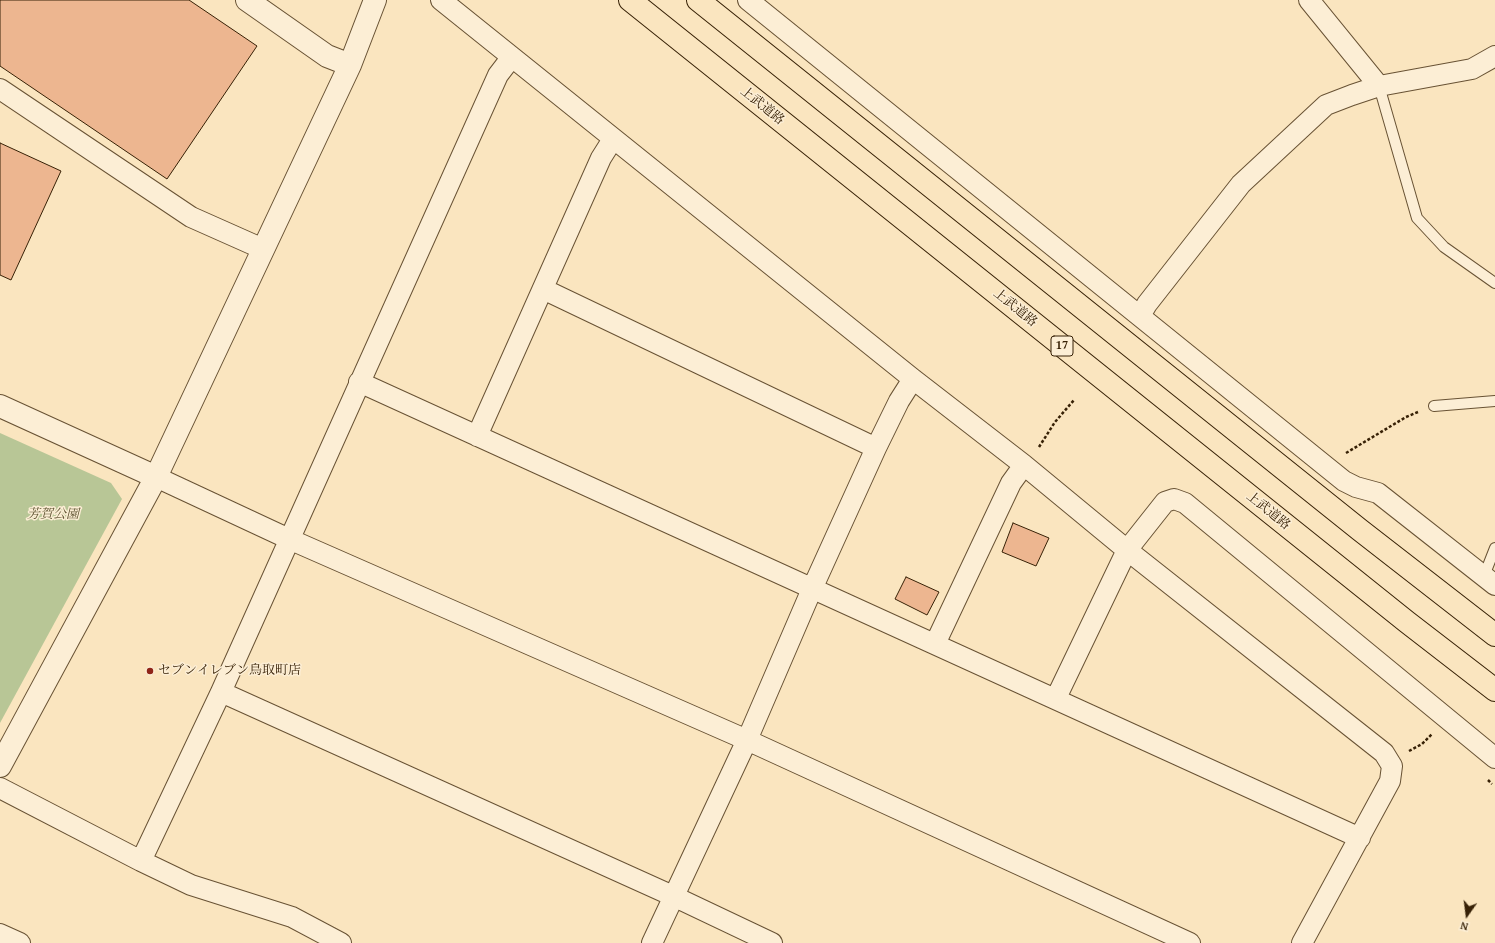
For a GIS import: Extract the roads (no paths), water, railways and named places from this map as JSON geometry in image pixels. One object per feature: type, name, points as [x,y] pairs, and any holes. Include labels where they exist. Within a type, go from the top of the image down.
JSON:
[{"type":"highway","name":"上武道路","points":[[630,0],[1401,617],[1495,690]]},
{"type":"highway","points":[[698,0],[1495,636]]},
{"type":"street","points":[[247,0],[327,56],[350,65]]},
{"type":"street","points":[[0,766],[156,477],[350,65],[374,0]]},
{"type":"street","points":[[441,0],[511,58],[913,379],[1024,465],[1127,550],[1384,753],[1392,766],[1391,777],[1360,838],[1302,943]]},
{"type":"street","points":[[748,0],[1344,481],[1356,487],[1378,493],[1490,580]]},
{"type":"street","points":[[1309,0],[1379,86]]},
{"type":"street","points":[[1140,316],[1147,304],[1241,184],[1326,105],[1379,86],[1472,68],[1495,56]]},
{"type":"street","points":[[141,862],[221,692],[498,75],[511,58]]},
{"type":"street","points":[[0,89],[191,217],[263,249]]},
{"type":"street","points":[[477,436],[601,158],[613,139]]},
{"type":"street","points":[[543,289],[876,448]]},
{"type":"street","points":[[652,943],[748,740],[812,589],[876,448],[899,401],[913,379]]},
{"type":"street","points":[[359,382],[812,589],[1056,698],[1360,838]]},
{"type":"street","points":[[0,406],[289,539],[748,740],[1190,943]]},
{"type":"street","points":[[1266,454],[1284,433]]},
{"type":"street","points":[[935,644],[1011,483],[1024,465]]},
{"type":"street","points":[[1056,698],[1127,550],[1165,502],[1174,499],[1185,503],[1495,758]]},
{"type":"street","points":[[221,692],[673,896],[772,943]]},
{"type":"street","points":[[0,788],[141,862],[191,885],[292,917],[341,943]]},
{"type":"street","points":[[0,934],[20,943]]},
{"type":"lane","points":[[1379,86],[1417,218],[1444,247],[1495,283]]},
{"type":"lane","points":[[1434,406],[1495,401]]},
{"type":"lane","points":[[1490,580],[1495,548]]},
{"type":"place","name":"セブンイレブン鳥取町店","points":[[150,671]]},
{"type":"park label","name":"芳賀公園","points":[[53,515]]}]
